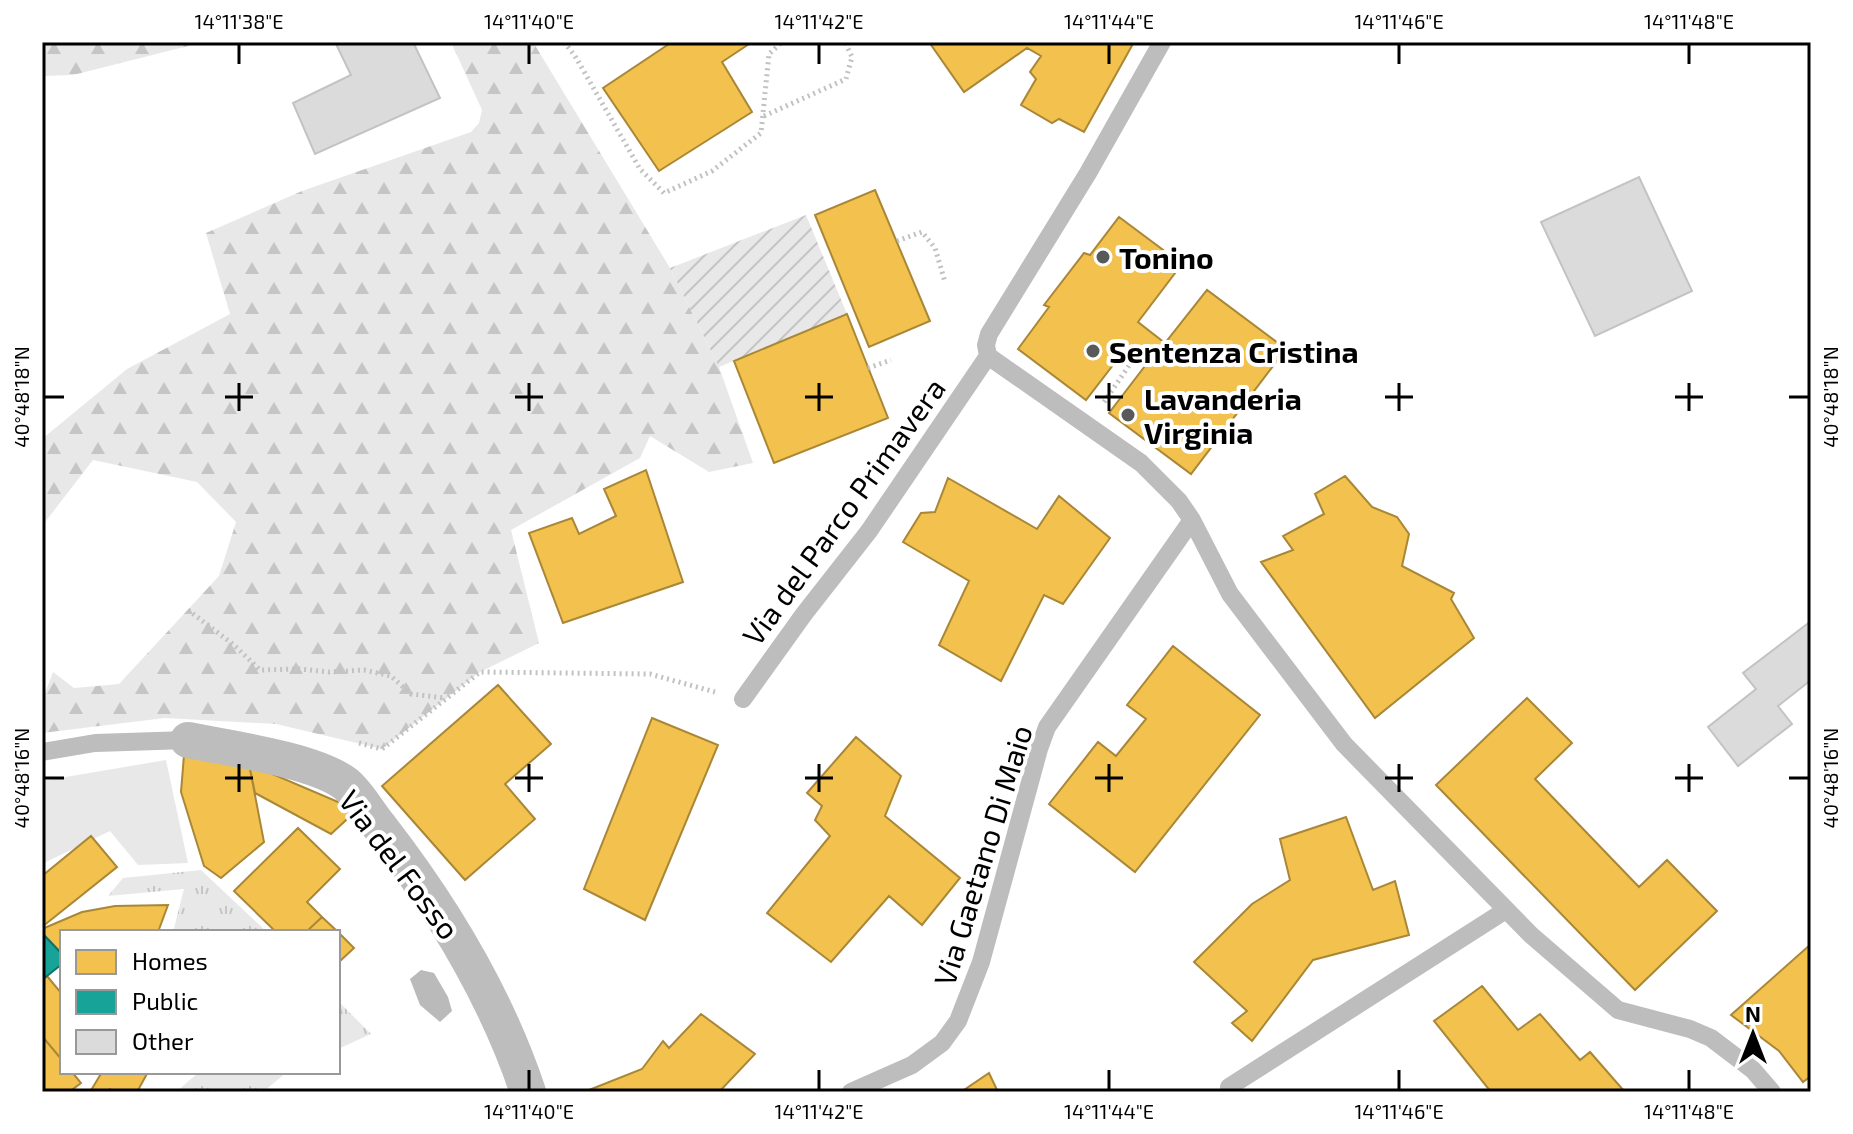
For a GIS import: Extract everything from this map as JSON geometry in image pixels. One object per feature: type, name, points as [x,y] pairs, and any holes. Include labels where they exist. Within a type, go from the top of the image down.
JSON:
[{"type":"street","name":"Via del Fosso","points":[[188,740],[259,753],[312,768],[346,784],[393,844],[475,967],[528,1092]]},
{"type":"lane","name":"Via del Parco Primavera","points":[[743,699],[869,531],[988,356],[986,345],[989,334],[1088,173],[1162,42]]},
{"type":"lane","points":[[988,356],[1141,463],[1161,481],[1192,520],[1230,594],[1344,744],[1541,945],[1618,1010],[1690,1029],[1711,1038],[1753,1070],[1772,1092]]},
{"type":"lane","name":"Via Gaetano Di Maio","points":[[851,1092],[912,1065],[942,1043],[958,1021],[981,962],[1047,727],[1192,520]]},
{"type":"lane","name":"Via del Fosso","points":[[42,752],[95,743],[188,740]]},
{"type":"lane","points":[[1229,1087],[1506,910]]},
{"type":"path","points":[[564,42],[640,169],[664,193],[712,171],[761,133],[769,54],[782,42]]},
{"type":"path","points":[[763,116],[846,79],[852,57],[845,42]]},
{"type":"path","points":[[897,241],[922,232],[935,248],[945,282]]},
{"type":"path","points":[[1112,391],[1137,354]]},
{"type":"path","points":[[868,368],[891,360]]},
{"type":"path","points":[[188,610],[234,645],[260,670],[364,670],[391,676],[411,694],[446,698]]},
{"type":"path","points":[[352,741],[382,749],[480,672],[650,674],[743,699]]},
{"type":"green space","points":[[42,42],[200,43],[73,75],[42,76]]},
{"type":"green space","points":[[451,42],[533,42],[670,268],[719,367],[753,463],[709,472],[650,436],[640,458],[511,530],[539,643],[480,672],[382,749],[276,724],[165,718],[42,733],[42,701],[53,672],[74,688],[119,684],[219,576],[236,522],[197,482],[93,460],[42,526],[42,439],[127,369],[230,314],[206,233],[302,191],[471,132],[479,123],[482,110]]},
{"type":"green space","points":[[806,215],[847,314],[719,367],[670,268]]},
{"type":"green space","points":[[166,760],[188,863],[138,865],[110,831],[44,863],[42,781]]},
{"type":"green space","points":[[201,870],[265,930],[174,930],[184,889],[108,896],[123,878]]},
{"type":"green space","points":[[340,1003],[371,1034],[340,1048]]},
{"type":"green space","points":[[197,1074],[285,1074],[263,1092],[176,1092]]},
{"type":"shaded area","points":[[421,970],[434,973],[448,997],[452,1011],[440,1022],[420,1005],[410,979]]},
{"type":"building: Homes","points":[[672,42],[752,42],[722,62],[752,112],[659,171],[603,88]]},
{"type":"building: Homes","points":[[929,42],[1134,42],[1084,132],[1059,119],[1052,123],[1021,105],[1036,79],[1030,72],[1041,56],[1027,48],[964,92]]},
{"type":"building: Homes","points":[[875,190],[930,321],[869,347],[815,215]]},
{"type":"building: Homes","points":[[1119,217],[1182,264],[1138,322],[1165,343],[1207,290],[1286,349],[1191,474],[1109,413],[1148,362],[1127,347],[1086,400],[1018,349],[1049,307],[1044,305],[1084,253],[1090,255]]},
{"type":"building: Homes","points":[[847,314],[888,418],[774,463],[734,361]]},
{"type":"building: Homes","points":[[646,470],[683,582],[563,623],[529,533],[572,518],[579,534],[616,516],[604,489]]},
{"type":"building: Homes","points":[[1345,476],[1372,507],[1397,517],[1409,534],[1402,566],[1454,593],[1451,599],[1474,638],[1375,718],[1261,562],[1293,550],[1283,536],[1324,514],[1315,494]]},
{"type":"building: Homes","points":[[948,478],[1037,529],[1059,496],[1110,538],[1063,604],[1044,595],[1001,681],[939,645],[969,581],[903,542],[921,513],[935,512]]},
{"type":"building: Homes","points":[[1173,646],[1260,715],[1135,872],[1049,804],[1098,742],[1116,756],[1146,719],[1127,705]]},
{"type":"building: Homes","points":[[498,685],[551,744],[505,784],[535,819],[465,880],[382,786]]},
{"type":"building: Homes","points":[[1527,698],[1572,743],[1535,779],[1639,887],[1667,860],[1717,911],[1635,990],[1436,785]]},
{"type":"building: Homes","points":[[652,718],[718,745],[645,920],[584,889]]},
{"type":"building: Homes","points":[[856,737],[901,776],[885,816],[960,878],[922,925],[889,896],[831,962],[767,913],[830,836],[815,820],[822,806],[807,793]]},
{"type":"building: Homes","points":[[184,755],[249,764],[264,842],[221,878],[204,866],[181,792]]},
{"type":"building: Homes","points":[[249,764],[357,810],[331,834],[255,793]]},
{"type":"building: Homes","points":[[1346,817],[1373,890],[1395,881],[1409,935],[1313,960],[1252,1041],[1232,1023],[1247,1011],[1194,962],[1252,904],[1290,880],[1280,839]]},
{"type":"building: Homes","points":[[298,828],[340,869],[307,902],[322,917],[308,930],[274,930],[234,891]]},
{"type":"building: Homes","points":[[91,836],[117,867],[42,927],[42,876]]},
{"type":"building: Homes","points":[[168,905],[159,930],[60,930],[60,952],[42,933],[42,929],[82,912],[115,906]]},
{"type":"building: Homes","points":[[322,917],[336,930],[308,930]]},
{"type":"building: Homes","points":[[340,934],[354,948],[340,961]]},
{"type":"building: Homes","points":[[1811,944],[1811,1076],[1803,1082],[1779,1051],[1731,1015]]},
{"type":"building: Homes","points":[[47,976],[60,992],[60,1058],[42,1036],[42,980]]},
{"type":"building: Homes","points":[[1482,986],[1518,1030],[1540,1014],[1580,1060],[1590,1052],[1625,1092],[1491,1092],[1434,1021]]},
{"type":"building: Homes","points":[[701,1014],[755,1054],[719,1092],[584,1092],[642,1069],[663,1041],[669,1048]]},
{"type":"building: Homes","points":[[42,1036],[60,1058],[60,1074],[74,1074],[81,1083],[69,1092],[42,1092]]},
{"type":"building: Homes","points":[[989,1073],[998,1092],[961,1092]]},
{"type":"building: Homes","points":[[101,1074],[147,1074],[137,1092],[115,1092],[110,1089],[108,1092],[90,1092]]},
{"type":"building: Public","points":[[42,933],[60,952],[60,966],[42,980]]},
{"type":"building: Other","points":[[335,42],[413,42],[440,98],[315,154],[293,103],[351,75]]},
{"type":"building: Other","points":[[1639,177],[1692,291],[1595,336],[1541,222]]},
{"type":"building: Other","points":[[1811,621],[1811,680],[1778,706],[1792,724],[1738,766],[1708,727],[1756,689],[1743,673]]},
{"type":"place","name":"Tonino","points":[[1103,257]]},
{"type":"place","name":"Sentenza Cristina","points":[[1093,351]]},
{"type":"place","name":"Lavanderia Virginia","points":[[1128,415]]}]
